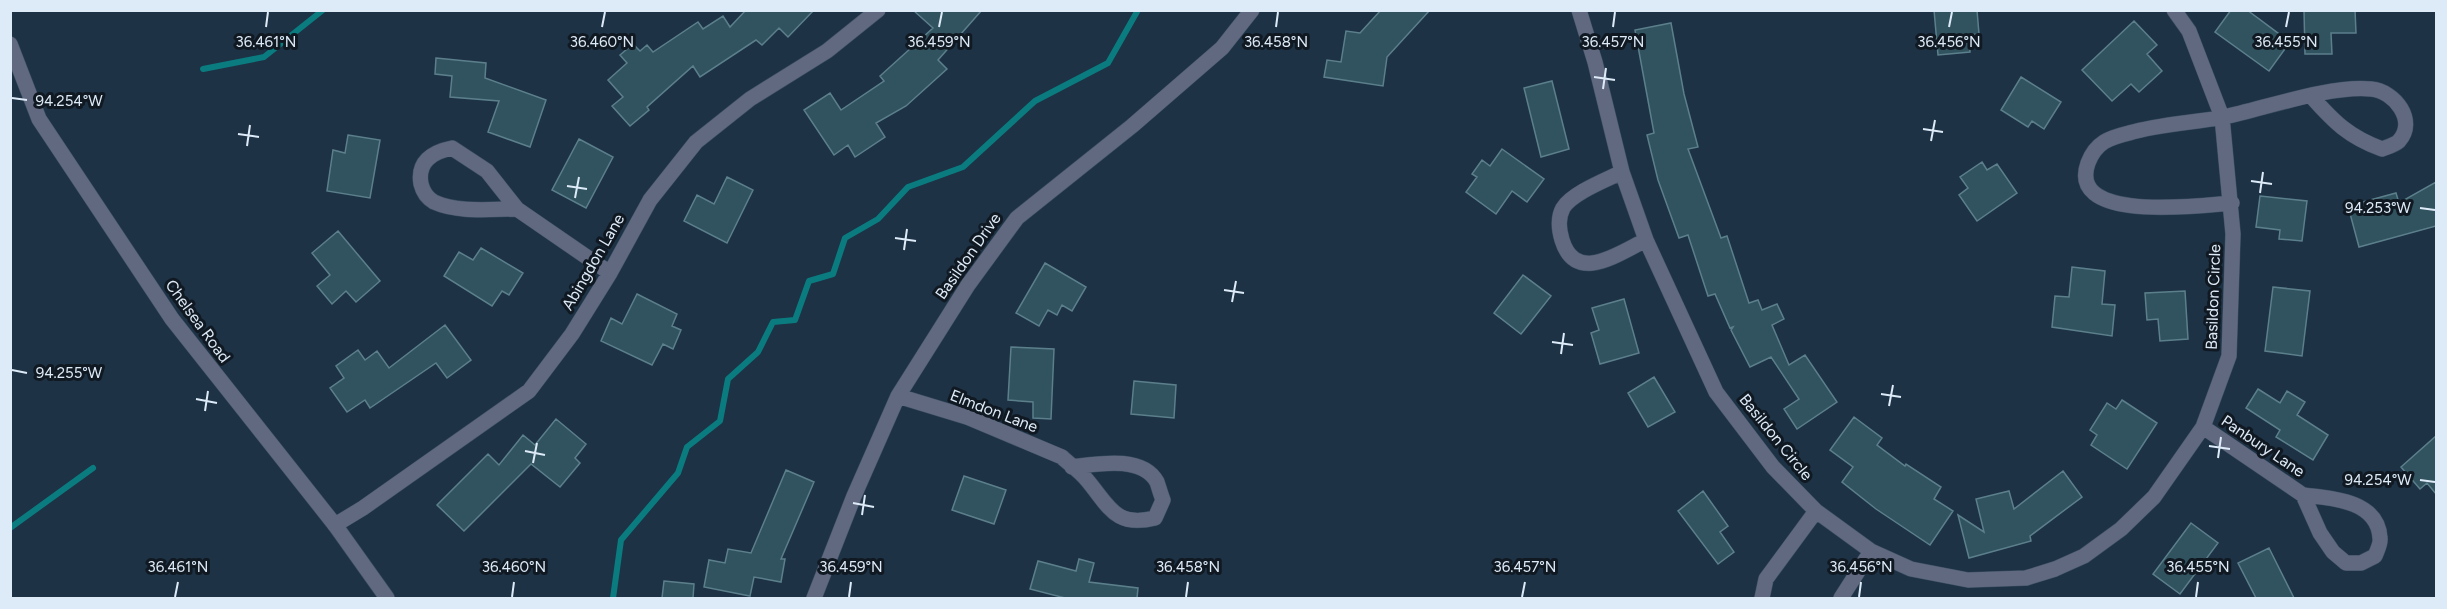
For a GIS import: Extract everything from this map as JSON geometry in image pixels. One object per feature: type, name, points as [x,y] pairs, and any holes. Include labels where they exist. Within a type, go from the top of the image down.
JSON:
[{"type":"street","name":"Abingdon Lane","points":[[335,525],[363,508],[529,391],[572,334],[610,273],[650,200],[696,142],[750,99],[827,51],[878,10]]},
{"type":"street","name":"Basildon Drive","points":[[814,598],[854,496],[898,396],[968,285],[1017,218],[1132,126],[1222,48],[1252,10]]},
{"type":"street","name":"Basildon Circle","points":[[1579,10],[1595,62],[1622,172],[1646,240],[1716,392],[1773,467],[1816,512],[1871,551],[1911,569],[1968,580],[2026,578],[2055,569],[2084,556],[2121,529],[2154,497],[2203,427],[2229,356],[2233,234],[2232,203],[2222,117],[2189,31],[2174,10]]},
{"type":"street","name":"Chelsea Road","points":[[10,44],[39,119],[172,319],[335,525],[387,598]]},
{"type":"street","points":[[2232,203],[2146,208],[2125,206],[2103,199],[2090,187],[2085,172],[2092,153],[2107,139],[2145,129],[2222,117],[2311,96],[2350,89],[2373,88],[2391,96],[2402,110],[2406,128],[2398,142],[2382,149],[2343,130],[2311,96]]},
{"type":"street","points":[[517,209],[458,208],[434,202],[423,193],[419,176],[424,161],[437,151],[452,148],[487,171],[517,209],[610,273]]},
{"type":"street","points":[[1622,172],[1572,198],[1562,208],[1559,223],[1562,241],[1570,254],[1580,263],[1594,265],[1646,240]]},
{"type":"street","name":"Elmdon Lane","points":[[898,396],[967,417],[1062,457],[1072,467],[1086,479],[1102,501],[1118,516],[1138,522],[1155,518],[1162,500],[1156,480],[1137,465],[1114,462],[1072,467]]},
{"type":"street","name":"Panbury Lane","points":[[2203,427],[2303,495],[2332,498],[2354,504],[2374,517],[2381,538],[2375,556],[2361,563],[2346,563],[2333,552],[2320,533],[2303,495]]},
{"type":"street","points":[[1762,598],[1766,579],[1816,512]]},
{"type":"street","points":[[1841,598],[1871,551]]},
{"type":"building","points":[[746,10],[814,10],[788,37],[779,28],[762,45],[756,40],[700,77],[693,66],[647,107],[649,110],[630,126],[612,106],[623,97],[608,80],[627,63],[620,55],[633,44],[640,51],[647,45],[653,52],[698,22],[703,29],[723,16],[730,27]]},
{"type":"building","points":[[913,10],[982,10],[938,60],[947,69],[906,106],[876,123],[885,137],[855,157],[848,145],[834,155],[804,110],[830,93],[841,110],[884,81],[880,76],[933,28]]},
{"type":"building","points":[[1381,10],[1430,10],[1387,57],[1383,86],[1324,77],[1327,60],[1341,62],[1346,31],[1360,33]]},
{"type":"building","points":[[1934,10],[1977,10],[1979,34],[1969,35],[1970,52],[1938,55]]},
{"type":"building","points":[[2231,10],[2247,10],[2290,42],[2269,71],[2215,32]]},
{"type":"building","points":[[2304,10],[2355,10],[2356,33],[2331,33],[2332,54],[2305,54]]},
{"type":"building","points":[[2134,21],[2157,45],[2147,54],[2162,71],[2139,92],[2131,84],[2112,101],[2082,70]]},
{"type":"building","points":[[1671,23],[1684,94],[1698,147],[1688,149],[1721,238],[1727,236],[1749,303],[1758,300],[1762,310],[1777,304],[1784,319],[1772,325],[1789,365],[1805,355],[1837,402],[1797,429],[1784,409],[1799,399],[1771,357],[1750,367],[1731,330],[1733,327],[1730,328],[1715,294],[1708,296],[1688,235],[1679,238],[1658,180],[1647,135],[1654,133],[1635,30]]},
{"type":"building","points":[[436,58],[486,63],[485,78],[546,100],[530,147],[488,132],[499,101],[450,97],[452,76],[435,74]]},
{"type":"building","points":[[2021,77],[2061,102],[2044,129],[2032,121],[2028,127],[2001,110]]},
{"type":"building","points":[[1552,81],[1569,149],[1541,157],[1524,88]]},
{"type":"building","points":[[348,135],[380,140],[370,198],[327,191],[333,150],[345,153]]},
{"type":"building","points":[[579,139],[613,157],[586,208],[552,190]]},
{"type":"building","points":[[1502,149],[1544,179],[1527,202],[1512,191],[1496,214],[1466,192],[1477,177],[1472,174],[1482,160],[1490,166]]},
{"type":"building","points":[[1982,162],[1987,170],[1997,164],[2017,193],[1977,221],[1959,195],[1968,188],[1960,177]]},
{"type":"building","points":[[727,177],[753,190],[727,243],[684,221],[697,195],[714,204]]},
{"type":"building","points":[[2436,182],[2436,226],[2359,247],[2348,206],[2396,193],[2399,203]]},
{"type":"building","points":[[2260,196],[2307,201],[2302,241],[2279,239],[2280,230],[2256,227]]},
{"type":"building","points":[[338,231],[380,281],[356,302],[346,291],[332,304],[317,286],[330,275],[312,253]]},
{"type":"building","points":[[481,248],[523,273],[509,295],[502,291],[492,306],[444,276],[459,252],[473,260]]},
{"type":"building","points":[[1045,263],[1086,287],[1072,311],[1062,305],[1057,315],[1048,310],[1039,326],[1016,313]]},
{"type":"building","points":[[2072,267],[2105,271],[2102,304],[2115,305],[2112,336],[2052,327],[2055,296],[2069,297]]},
{"type":"building","points":[[1523,275],[1551,296],[1521,334],[1494,313]]},
{"type":"building","points":[[2273,287],[2310,291],[2302,356],[2265,351]]},
{"type":"building","points":[[2185,291],[2188,339],[2160,341],[2158,319],[2147,320],[2145,293]]},
{"type":"building","points":[[637,294],[677,314],[672,326],[681,330],[673,349],[663,344],[652,365],[601,341],[611,318],[622,324]]},
{"type":"building","points":[[1624,299],[1639,353],[1600,364],[1591,333],[1599,330],[1592,308]]},
{"type":"building","points":[[445,325],[471,360],[447,378],[436,363],[370,408],[365,400],[347,412],[330,388],[344,378],[336,366],[358,350],[365,360],[377,351],[389,368]]},
{"type":"building","points":[[1011,347],[1054,349],[1051,419],[1033,418],[1033,402],[1008,400]]},
{"type":"building","points":[[1654,377],[1675,412],[1648,427],[1628,393]]},
{"type":"building","points":[[1134,381],[1176,385],[1174,418],[1131,414]]},
{"type":"building","points":[[2258,389],[2280,403],[2287,391],[2305,402],[2297,415],[2328,435],[2313,460],[2276,437],[2280,430],[2246,408]]},
{"type":"building","points":[[2122,400],[2157,423],[2127,469],[2091,445],[2097,435],[2090,430],[2107,403],[2116,409]]},
{"type":"building","points":[[1854,417],[1882,438],[1877,445],[1905,466],[1906,464],[1941,487],[1934,499],[1953,511],[1930,545],[1876,509],[1842,482],[1853,467],[1830,450]]},
{"type":"building","points":[[556,419],[586,444],[575,458],[580,463],[560,487],[531,464],[464,531],[437,505],[488,454],[499,465],[523,435],[535,445]]},
{"type":"building","points":[[2436,436],[2436,494],[2427,483],[2420,489],[2401,467]]},
{"type":"building","points":[[786,470],[814,482],[781,559],[785,559],[781,582],[754,577],[750,596],[704,587],[709,560],[725,563],[728,549],[751,553]]},
{"type":"building","points":[[2063,471],[2082,497],[2030,536],[2031,541],[1969,558],[1958,515],[1984,532],[1976,499],[2009,491],[2014,509]]},
{"type":"building","points":[[964,476],[1006,490],[994,524],[952,510]]},
{"type":"building","points":[[1703,491],[1728,526],[1720,532],[1734,552],[1718,564],[1678,511]]},
{"type":"building","points":[[2191,523],[2218,543],[2180,594],[2153,574]]},
{"type":"building","points":[[2269,548],[2294,598],[2256,598],[2238,563]]},
{"type":"building","points":[[1079,559],[1094,563],[1089,582],[1138,588],[1137,598],[1065,598],[1030,589],[1038,561],[1076,571]]},
{"type":"building","points":[[664,581],[694,584],[693,598],[662,598]]},
{"type":"waterway","points":[[203,69],[264,57],[323,10]]},
{"type":"waterway","points":[[613,598],[621,540],[678,473],[687,447],[720,421],[728,379],[758,352],[773,322],[795,320],[809,281],[833,274],[845,238],[878,219],[908,187],[963,167],[1035,101],[1108,63],[1138,10]]},
{"type":"waterway","points":[[10,528],[93,468]]}]
